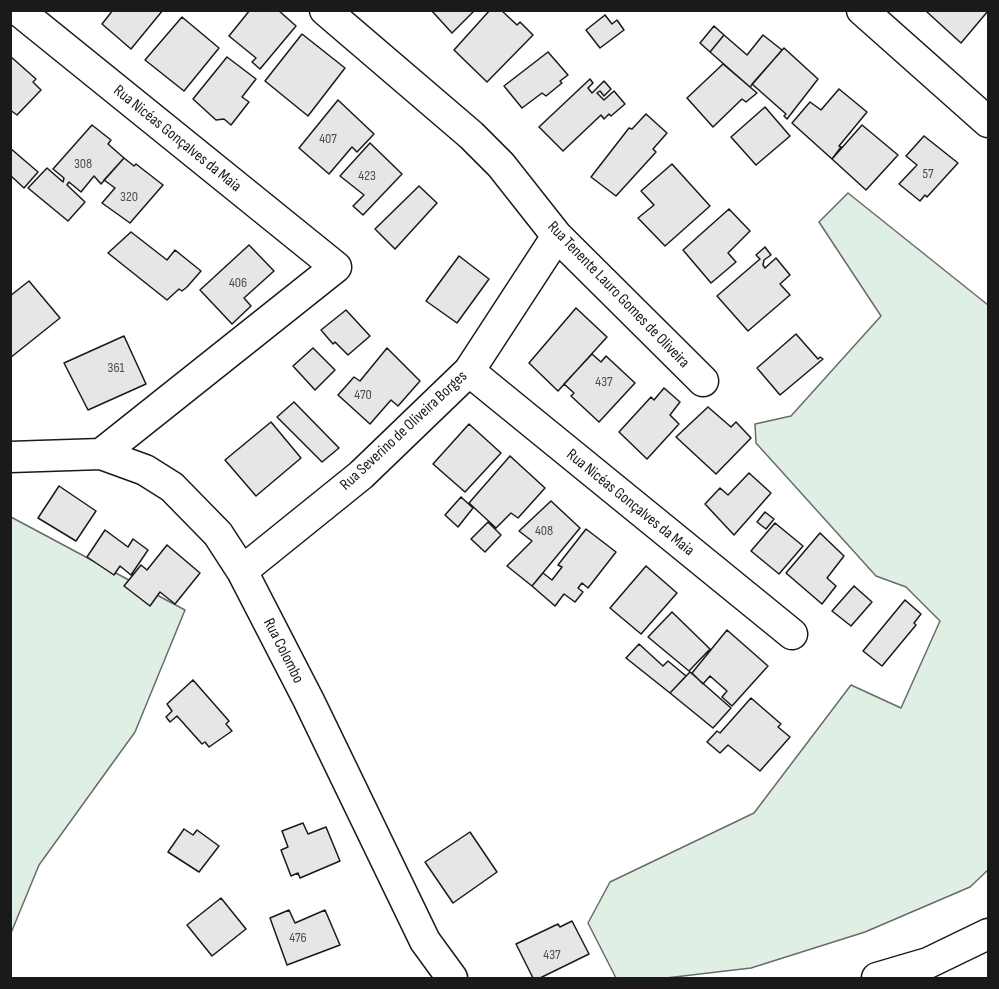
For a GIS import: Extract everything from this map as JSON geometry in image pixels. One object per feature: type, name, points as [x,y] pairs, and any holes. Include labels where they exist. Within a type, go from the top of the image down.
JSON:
[{"type":"street","name":"Rua Tenente Lauro Gomes de Oliveira","points":[[325,10],[471,135],[501,165],[556,236],[703,381]]},
{"type":"street","points":[[862,10],[988,122]]},
{"type":"street","name":"Rua Nicéas Gonçalves da Maia","points":[[21,12],[336,267],[101,454]]},
{"type":"street","name":"Rua Severino de Oliveira Borges","points":[[242,571],[361,475],[469,371],[556,236]]},
{"type":"street","name":"Rua Nicéas Gonçalves da Maia","points":[[469,371],[792,634]]},
{"type":"street","name":"Rua Colombo","points":[[10,457],[101,454],[145,470],[172,488],[218,534],[242,571],[309,701],[425,941],[452,978]]},
{"type":"street","points":[[877,978],[927,963],[978,939]]},
{"type":"street","points":[[945,978],[978,939]]},
{"type":"green space","points":[[848,193],[988,305],[988,870],[970,887],[865,932],[751,968],[666,978],[616,978],[588,923],[610,882],[754,813],[851,685],[901,708],[940,621],[906,587],[876,576],[756,443],[755,424],[791,416],[881,316],[819,222]]},
{"type":"green space","points":[[11,517],[185,610],[135,732],[39,865],[11,933]]},
{"type":"building","points":[[113,10],[163,10],[131,49],[102,24]]},
{"type":"building","points":[[250,10],[278,10],[296,26],[260,69],[252,62],[256,58],[229,36]]},
{"type":"building","points":[[431,10],[475,10],[452,33]]},
{"type":"building","points":[[490,10],[501,10],[517,25],[520,22],[533,35],[487,82],[454,50]]},
{"type":"building","points":[[928,10],[988,11],[961,43],[927,12]]},
{"type":"building","points":[[605,15],[612,24],[617,20],[624,30],[600,48],[586,30]]},
{"type":"building","points":[[182,17],[219,48],[184,91],[145,60]]},
{"type":"building","points":[[714,26],[724,35],[710,52],[700,43]]},
{"type":"building","points":[[302,34],[345,68],[308,116],[265,81]]},
{"type":"building","points":[[724,35],[747,55],[763,35],[782,50],[750,87],[710,52]]},
{"type":"building","points":[[784,48],[818,79],[787,119],[784,116],[786,114],[752,84]]},
{"type":"building","points":[[548,52],[568,75],[546,96],[542,93],[522,108],[504,86]]},
{"type":"building","points":[[10,56],[36,79],[33,82],[41,90],[17,115],[10,110]]},
{"type":"building","points":[[227,57],[256,79],[242,97],[249,102],[231,125],[224,119],[216,120],[193,99]]},
{"type":"building","points":[[723,64],[757,93],[746,102],[742,99],[713,127],[687,98]]},
{"type":"building","points":[[590,79],[593,83],[588,88],[592,93],[604,81],[611,89],[604,96],[600,91],[597,93],[604,100],[614,91],[625,104],[611,116],[609,114],[604,119],[601,115],[563,151],[539,127]]},
{"type":"building","points":[[839,89],[867,112],[839,146],[841,147],[832,159],[792,123],[810,102],[821,110]]},
{"type":"building","points":[[338,100],[374,134],[357,152],[352,147],[329,174],[299,148]]},
{"type":"building","points":[[765,107],[790,136],[756,165],[731,137]]},
{"type":"building","points":[[646,114],[667,133],[653,149],[656,152],[616,196],[591,177],[629,128],[632,129]]},
{"type":"building","points":[[92,125],[111,140],[108,144],[124,158],[101,184],[94,176],[81,192],[69,182],[67,185],[85,202],[68,221],[28,188],[47,168],[63,182],[64,178],[53,169]]},
{"type":"building","points":[[862,125],[898,155],[866,190],[832,159]]},
{"type":"building","points":[[924,136],[958,163],[927,197],[925,195],[920,201],[899,184],[917,165],[906,156]]},
{"type":"building","points":[[370,143],[402,174],[363,215],[353,206],[364,195],[340,176]]},
{"type":"building","points":[[10,148],[38,172],[24,188],[10,175]]},
{"type":"building","points":[[124,158],[134,166],[136,164],[163,185],[130,223],[102,203],[115,188],[104,180]]},
{"type":"building","points":[[672,164],[710,206],[665,246],[638,218],[654,205],[641,191]]},
{"type":"building","points":[[419,186],[437,203],[395,249],[375,229]]},
{"type":"building","points":[[729,209],[750,231],[728,253],[736,262],[711,283],[683,250]]},
{"type":"building","points":[[131,232],[167,260],[175,250],[201,271],[187,287],[182,291],[179,289],[167,300],[108,253]]},
{"type":"building","points":[[249,245],[274,271],[244,298],[251,306],[232,324],[200,290]]},
{"type":"building","points":[[765,247],[771,255],[764,260],[763,265],[765,268],[776,258],[790,275],[780,284],[790,295],[748,331],[717,296],[760,259],[756,255]]},
{"type":"building","points":[[459,256],[489,279],[457,323],[426,301]]},
{"type":"building","points":[[29,281],[60,318],[10,358],[10,296]]},
{"type":"building","points":[[576,308],[607,337],[558,391],[529,363]]},
{"type":"building","points":[[346,310],[370,336],[348,355],[335,342],[333,344],[321,330]]},
{"type":"building","points":[[796,334],[818,359],[820,357],[823,359],[780,395],[757,368]]},
{"type":"building","points":[[124,336],[146,384],[88,410],[64,363]]},
{"type":"building","points":[[313,348],[335,370],[315,390],[293,366]]},
{"type":"building","points":[[387,348],[420,381],[398,406],[391,400],[370,424],[338,395],[354,377],[360,381]]},
{"type":"building","points":[[592,354],[601,362],[606,356],[635,383],[599,422],[571,396],[574,393],[564,384]]},
{"type":"building","points":[[664,388],[680,402],[670,415],[679,424],[647,459],[619,432],[651,397],[654,400]]},
{"type":"building","points":[[294,402],[339,448],[322,462],[277,417]]},
{"type":"building","points":[[708,407],[731,427],[736,422],[751,438],[716,474],[676,437]]},
{"type":"building","points":[[271,422],[301,458],[256,496],[225,460]]},
{"type":"building","points":[[469,424],[501,453],[465,492],[433,464]]},
{"type":"building","points":[[510,456],[545,488],[518,518],[511,513],[496,528],[469,503]]},
{"type":"building","points":[[749,473],[771,493],[734,535],[705,504],[720,488],[728,495]]},
{"type":"building","points":[[59,486],[96,511],[76,541],[38,518]]},
{"type":"building","points":[[461,497],[473,508],[458,527],[445,515]]},
{"type":"building","points":[[551,501],[580,528],[532,586],[507,566],[532,541],[519,531]]},
{"type":"building","points":[[765,512],[774,519],[766,529],[757,522]]},
{"type":"building","points":[[488,522],[501,535],[485,552],[471,539]]},
{"type":"building","points":[[775,523],[803,546],[779,574],[751,551]]},
{"type":"building","points":[[586,529],[616,552],[588,588],[582,583],[578,588],[583,592],[575,602],[564,594],[555,606],[532,586],[543,573],[552,580],[562,567],[558,565]]},
{"type":"building","points":[[105,530],[128,547],[133,539],[148,550],[131,575],[120,566],[114,575],[87,557]]},
{"type":"building","points":[[820,533],[844,556],[827,578],[836,586],[822,604],[786,573]]},
{"type":"building","points":[[167,545],[200,573],[175,604],[160,592],[150,606],[124,586],[141,565],[147,570]]},
{"type":"building","points":[[646,566],[677,593],[641,634],[610,608]]},
{"type":"building","points":[[854,586],[872,602],[851,626],[832,611]]},
{"type":"building","points":[[905,600],[921,614],[914,623],[916,625],[882,666],[863,651]]},
{"type":"building","points":[[672,612],[710,649],[689,671],[648,637]]},
{"type":"building","points":[[727,630],[768,666],[732,706],[722,697],[727,691],[710,676],[703,684],[692,673]]},
{"type":"building","points":[[639,644],[663,666],[668,661],[686,676],[670,693],[626,658]]},
{"type":"building","points":[[690,672],[731,708],[713,728],[670,693]]},
{"type":"building","points":[[193,680],[229,721],[226,724],[232,731],[209,747],[205,742],[202,744],[177,716],[170,722],[166,717],[172,711],[167,704]]},
{"type":"building","points":[[751,698],[781,724],[778,727],[790,737],[760,771],[728,745],[720,753],[707,742],[717,731],[720,733]]},
{"type":"building","points":[[303,823],[308,834],[326,827],[340,861],[300,878],[298,873],[291,876],[281,850],[288,847],[282,831]]},
{"type":"building","points":[[184,829],[193,835],[197,830],[219,846],[199,872],[168,852]]},
{"type":"building","points":[[470,832],[497,872],[453,903],[425,862]]},
{"type":"building","points":[[221,898],[246,929],[212,956],[187,925]]},
{"type":"building","points":[[289,910],[295,923],[325,910],[340,945],[287,965],[270,918]]},
{"type":"building","points":[[572,921],[589,954],[540,978],[533,978],[516,944],[558,924],[560,927]]}]
